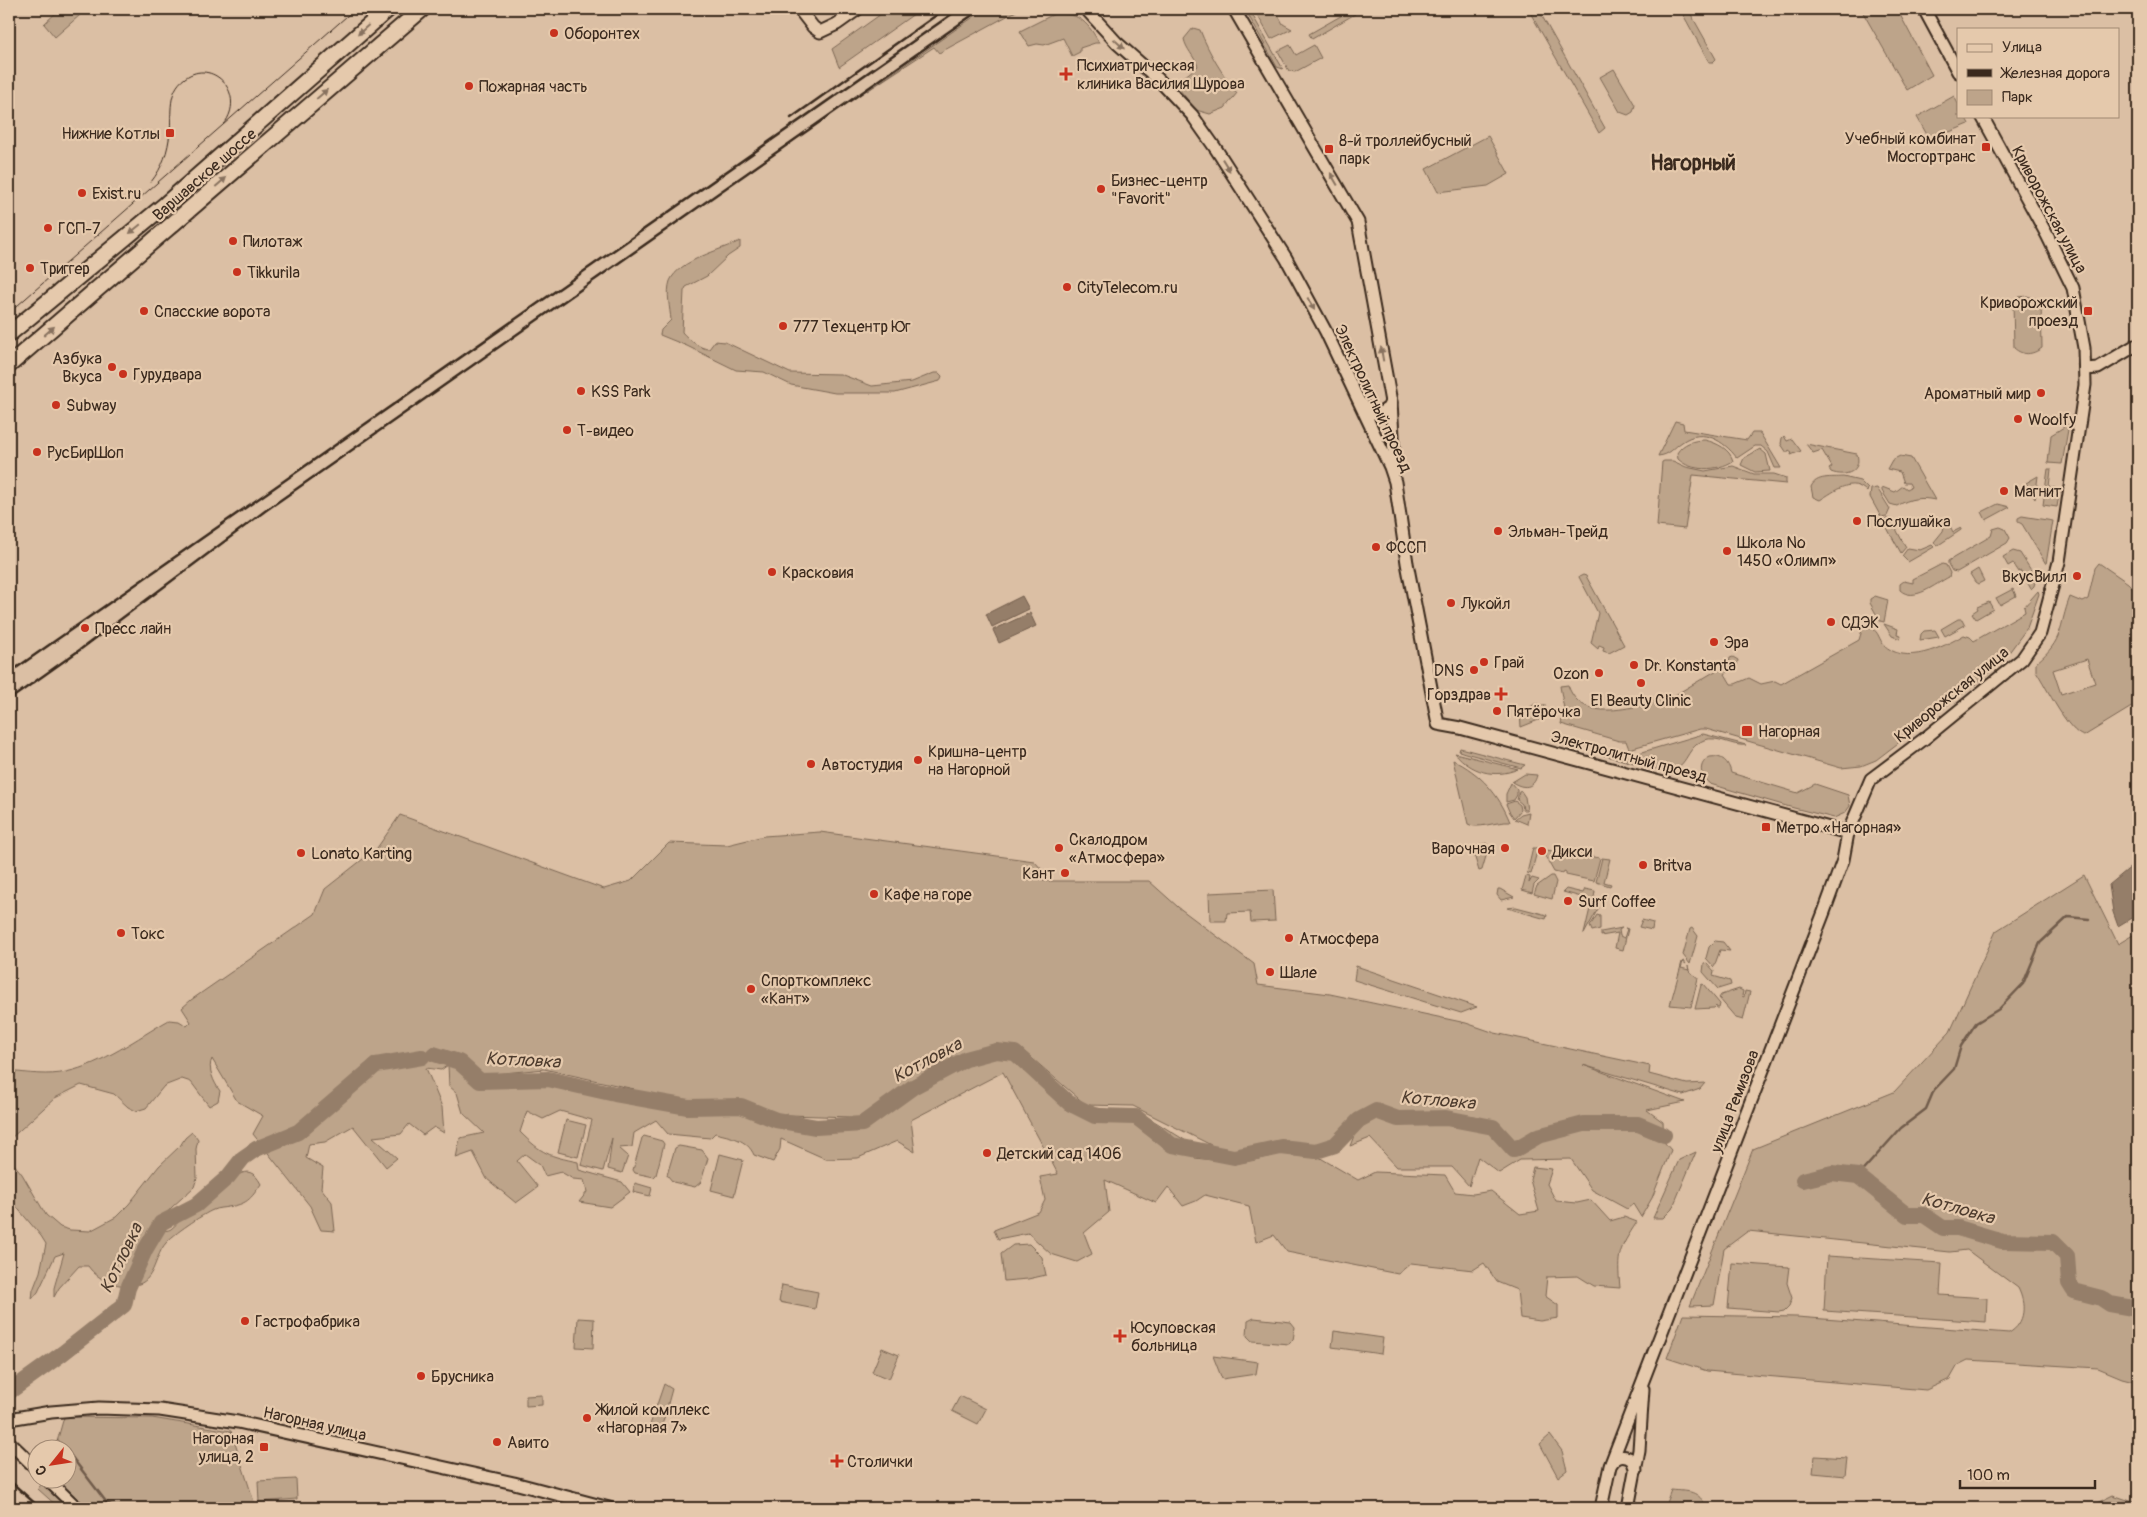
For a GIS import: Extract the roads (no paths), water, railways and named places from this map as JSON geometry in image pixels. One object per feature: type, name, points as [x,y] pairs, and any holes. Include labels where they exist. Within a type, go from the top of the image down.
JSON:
[{"type":"main road","name":"Варшавское шоссе","points":[[9,334],[179,192],[388,9]]},
{"type":"main road","name":"Варшавское шоссе","points":[[9,365],[422,9]]},
{"type":"street","points":[[799,9],[812,27],[820,32],[837,24],[858,9]]},
{"type":"street","name":"Электролитный проезд","points":[[1086,9],[1117,43],[1163,84],[1192,115],[1286,258],[1326,332],[1395,482],[1407,563],[1438,724],[1460,728],[1626,772],[1848,833]]},
{"type":"street","points":[[1234,9],[1358,222],[1391,402],[1395,482]]},
{"type":"street","points":[[1924,9],[1957,70]]},
{"type":"street","name":"Криворожская улица","points":[[1848,833],[1871,779],[2007,673],[2022,659],[2040,633],[2048,612],[2062,546],[2085,385],[2084,348],[2073,288],[2047,234],[1983,118]]},
{"type":"street","points":[[2085,369],[2098,368],[2138,344]]},
{"type":"street","points":[[1358,400],[1366,408],[1379,414],[1388,408],[1391,402]]},
{"type":"street","name":"улица Ремизова","points":[[1601,1508],[1610,1466],[1824,912],[1843,860],[1848,833]]},
{"type":"street","name":"улица Ремизова","points":[[1628,1508],[1640,1441],[1644,1380]]},
{"type":"street","name":"Нагорная улица","points":[[9,1419],[51,1412],[99,1408],[160,1410],[238,1422],[514,1482],[609,1508]]},
{"type":"street","points":[[1622,1436],[1623,1443],[1628,1448],[1636,1446],[1640,1441]]},
{"type":"street","points":[[9,1442],[28,1460]]},
{"type":"street","points":[[1610,1466],[1618,1457],[1626,1456],[1632,1460],[1636,1471]]},
{"type":"street","points":[[59,1490],[78,1508]]},
{"type":"waterway","points":[[1858,1176],[1901,1128],[1926,1109],[1934,1090],[1954,1069],[1961,1046],[1976,1023],[1999,1009],[2023,984],[2040,943],[2068,917],[2089,919]]},
{"type":"waterway","name":"Котловка","points":[[434,1054],[459,1062],[480,1081],[548,1079],[615,1094],[688,1107],[741,1106],[776,1120],[816,1127],[862,1124],[913,1087],[966,1059],[996,1051],[1015,1053],[1069,1103],[1095,1116],[1136,1117],[1172,1145],[1234,1157],[1281,1147],[1316,1151],[1335,1145],[1359,1120],[1376,1111],[1398,1119],[1446,1118],[1493,1127],[1514,1150],[1538,1136],[1584,1124],[1638,1124],[1664,1135]]},
{"type":"waterway","name":"Котловка","points":[[9,1392],[124,1305],[128,1288],[145,1250],[161,1223],[196,1205],[228,1177],[243,1158],[256,1149],[298,1132],[376,1065],[422,1057]]},
{"type":"waterway","name":"Котловка","points":[[1803,1180],[1832,1173],[1858,1176],[1907,1215],[1924,1215],[1943,1228],[1958,1228],[2002,1241],[2053,1242],[2067,1256],[2069,1283],[2074,1291],[2101,1298],[2110,1304],[2138,1309]]},
{"type":"waterway","points":[[78,1465],[107,1503],[117,1508]]},
{"type":"tram line","points":[[9,313],[355,9]]},
{"type":"tram line","points":[[151,182],[162,165],[168,146],[175,89],[185,78],[195,73],[205,72],[215,75],[223,81],[231,99],[231,110],[226,121]]},
{"type":"railway","points":[[791,118],[945,9]]},
{"type":"railway","points":[[9,673],[959,9]]},
{"type":"railway","points":[[9,700],[81,649],[265,511],[981,9]]},
{"type":"railway","points":[[9,1480],[40,1508]]},
{"type":"place","name":"Оборонтех","points":[[554,33]]},
{"type":"place","name":"Психиатрическая клиника Василия Шурова","points":[[1066,74]]},
{"type":"place","name":"Пожарная часть","points":[[469,86]]},
{"type":"place","name":"Нижние Котлы","points":[[170,133]]},
{"type":"place","name":"Учебный комбинат Мосгортранс","points":[[1986,147]]},
{"type":"place","name":"8-й троллейбусный парк","points":[[1329,149]]},
{"type":"place","name":"Бизнес-центр \"Favorit\"","points":[[1101,189]]},
{"type":"place","name":"Exist.ru","points":[[82,193]]},
{"type":"place","name":"ГСП-7","points":[[48,228]]},
{"type":"place","name":"Пилотаж","points":[[233,241]]},
{"type":"place","name":"Триггер","points":[[30,268]]},
{"type":"place","name":"Tikkurila","points":[[237,272]]},
{"type":"place","name":"CityTelecom.ru","points":[[1067,287]]},
{"type":"place","name":"Спасские ворота","points":[[144,311]]},
{"type":"place","name":"Криворожский проезд","points":[[2088,311]]},
{"type":"place","name":"777 Техцентр Юг","points":[[783,326]]},
{"type":"place","name":"Азбука Вкуса","points":[[112,367]]},
{"type":"place","name":"Гурудвара","points":[[123,374]]},
{"type":"place","name":"KSS Park","points":[[581,391]]},
{"type":"place","name":"Ароматный мир","points":[[2041,393]]},
{"type":"place","name":"Subway","points":[[56,405]]},
{"type":"place","name":"Woolfy","points":[[2018,419]]},
{"type":"place","name":"Т-видео","points":[[567,430]]},
{"type":"place","name":"РусБирШоп","points":[[37,452]]},
{"type":"place","name":"Магнит","points":[[2004,491]]},
{"type":"place","name":"Послушайка","points":[[1857,521]]},
{"type":"place","name":"Эльман-Трейд","points":[[1498,531]]},
{"type":"place","name":"ФССП","points":[[1376,547]]},
{"type":"place","name":"Школа № 1450 «Олимп»","points":[[1727,551]]},
{"type":"place","name":"Красковия","points":[[772,572]]},
{"type":"place","name":"ВкусВилл","points":[[2077,576]]},
{"type":"place","name":"Лукойл","points":[[1451,603]]},
{"type":"place","name":"СДЭК","points":[[1831,622]]},
{"type":"place","name":"Пресс лайн","points":[[85,628]]},
{"type":"place","name":"Эра","points":[[1714,642]]},
{"type":"place","name":"Грай","points":[[1484,662]]},
{"type":"place","name":"Dr. Konstanta","points":[[1634,665]]},
{"type":"place","name":"DNS","points":[[1474,670]]},
{"type":"place","name":"Ozon","points":[[1599,673]]},
{"type":"place","name":"El Beauty Clinic","points":[[1641,683]]},
{"type":"place","name":"Горздрав","points":[[1501,694]]},
{"type":"place","name":"Пятёрочка","points":[[1497,711]]},
{"type":"place","name":"Нагорная","points":[[1747,731]]},
{"type":"place","name":"Кришна-центр на Нагорной","points":[[918,760]]},
{"type":"place","name":"Автостудия","points":[[811,764]]},
{"type":"place","name":"Метро «Нагорная»","points":[[1766,827]]},
{"type":"place","name":"Скалодром «Атмосфера»","points":[[1059,848]]},
{"type":"place","name":"Варочная","points":[[1505,848]]},
{"type":"place","name":"Дикси","points":[[1542,851]]},
{"type":"place","name":"Lonato Karting","points":[[301,853]]},
{"type":"place","name":"Britva","points":[[1643,865]]},
{"type":"place","name":"Кант","points":[[1065,873]]},
{"type":"place","name":"Кафе на горе","points":[[874,894]]},
{"type":"place","name":"Surf Coffee","points":[[1568,901]]},
{"type":"place","name":"Токс","points":[[121,933]]},
{"type":"place","name":"Атмосфера","points":[[1289,938]]},
{"type":"place","name":"Шале","points":[[1270,972]]},
{"type":"place","name":"Спорткомплекс «Кант»","points":[[751,989]]},
{"type":"place","name":"Детский сад 1406","points":[[987,1153]]},
{"type":"place","name":"Гастрофабрика","points":[[245,1321]]},
{"type":"place","name":"Юсуповская больница","points":[[1120,1336]]},
{"type":"place","name":"Брусника","points":[[421,1376]]},
{"type":"place","name":"Жилой комплекс «Нагорная 7»","points":[[587,1418]]},
{"type":"place","name":"Авито","points":[[497,1442]]},
{"type":"place","name":"Нагорная улица, 2","points":[[264,1447]]},
{"type":"place","name":"Столички","points":[[837,1461]]},
{"type":"district","name":"Нагорный","points":[[1693,163]]}]
